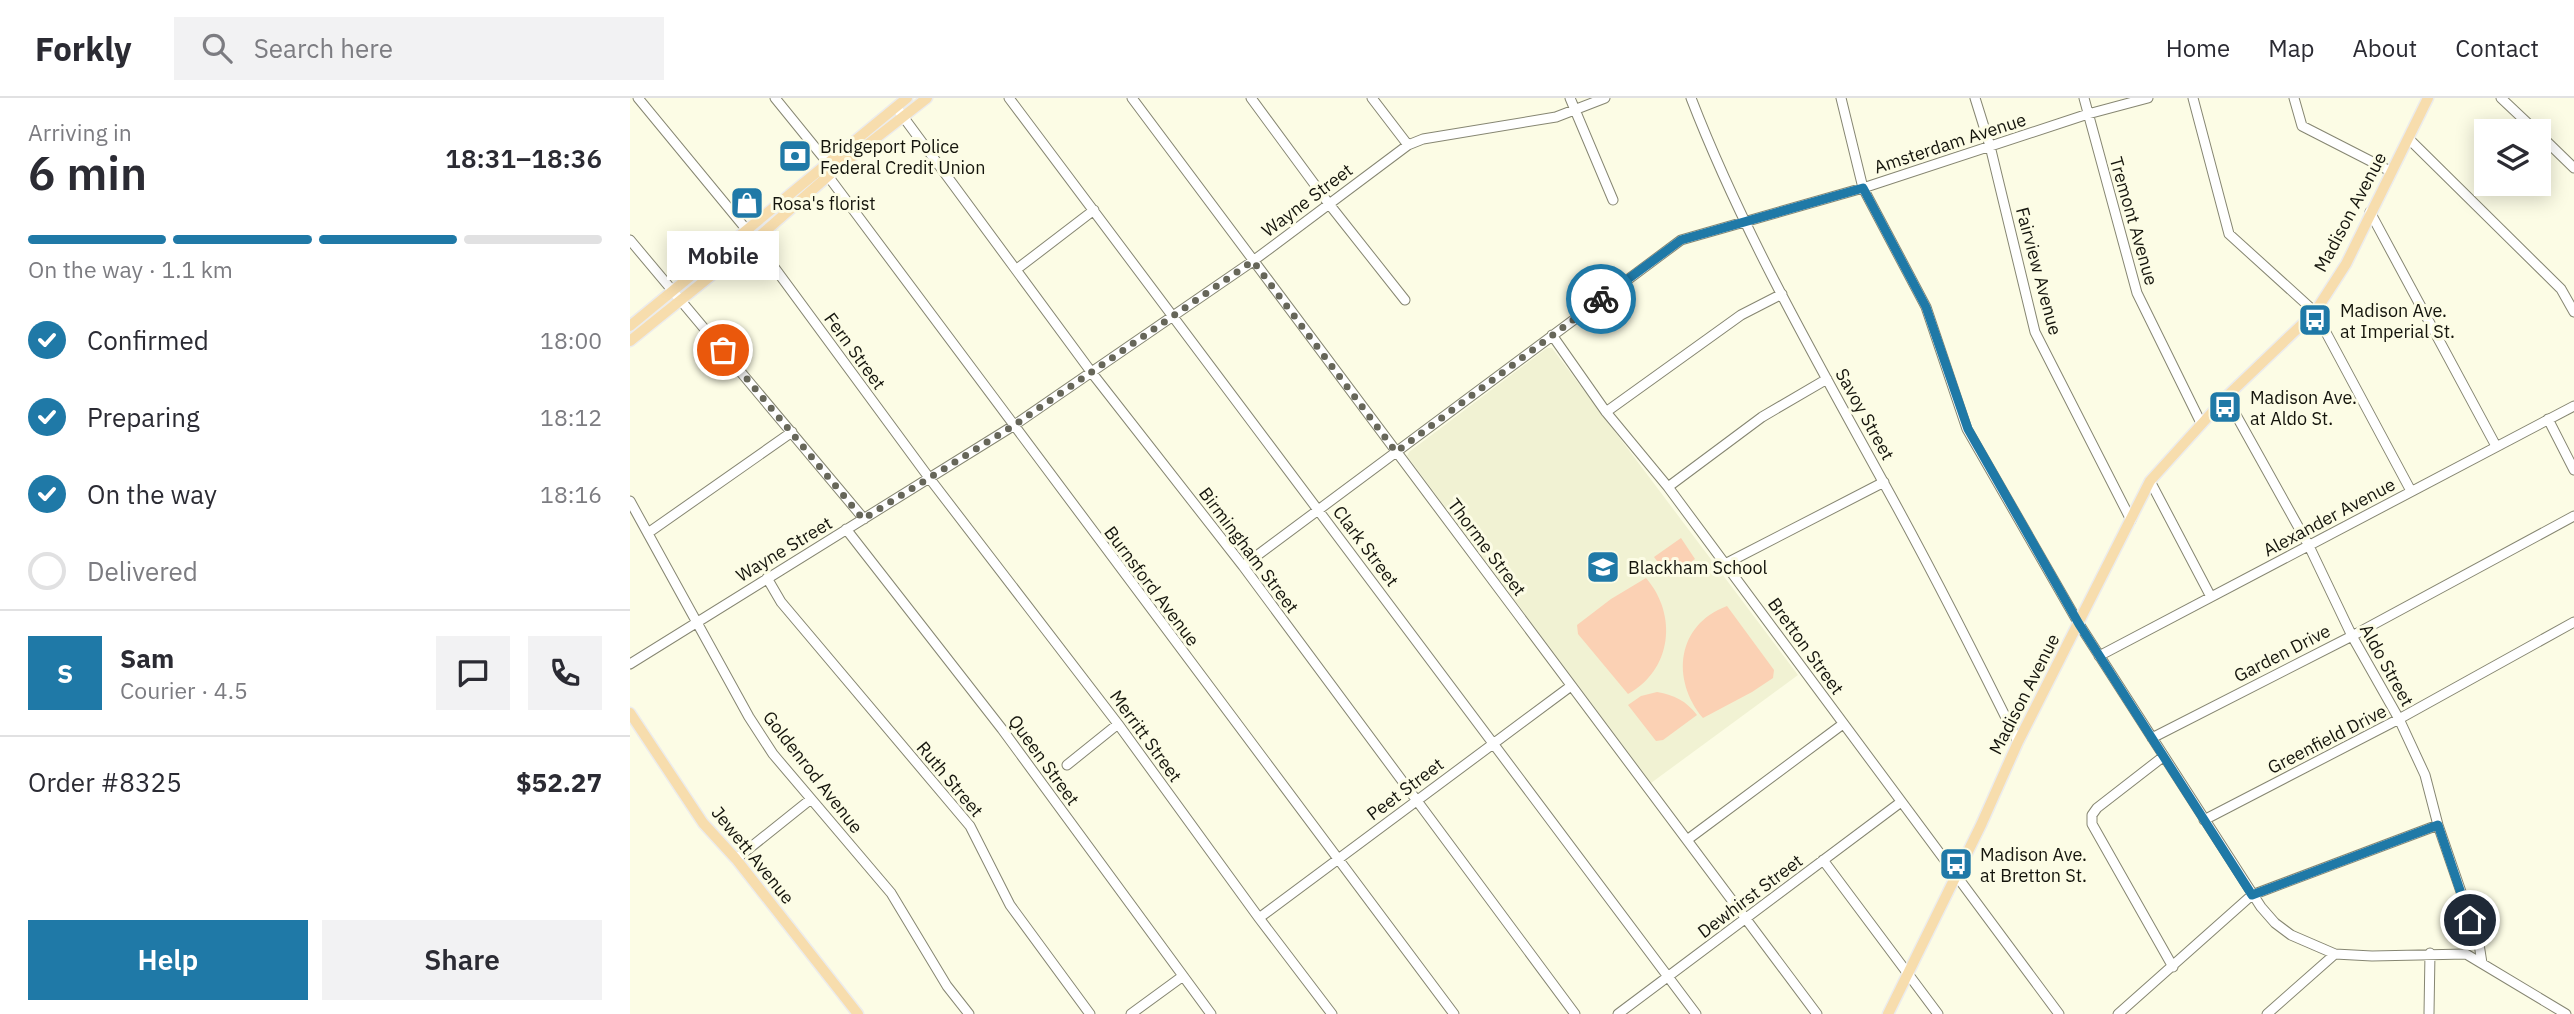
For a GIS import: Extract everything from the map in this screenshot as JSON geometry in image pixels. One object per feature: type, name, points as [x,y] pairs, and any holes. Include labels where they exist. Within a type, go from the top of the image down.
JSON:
[{"type":"main road","points":[[630,327],[754,241],[900,111],[907,98]]},
{"type":"main road","points":[[630,341],[746,229],[827,162],[900,111],[927,98]]},
{"type":"main road","name":"Madison Avenue","points":[[1888,1014],[1957,876],[2018,741],[2150,481],[2226,397],[2315,312],[2346,264],[2428,98]]},
{"type":"main road","name":"Jewett Avenue","points":[[630,713],[703,823],[736,859],[858,1014]]},
{"type":"street","points":[[630,105],[638,98]]},
{"type":"street","name":"Fern Street","points":[[638,98],[746,229],[930,479]]},
{"type":"street","points":[[775,98],[827,162],[828,176]]},
{"type":"street","name":"Clark Street","points":[[1009,98],[1696,1014]]},
{"type":"street","name":"Thorme Street","points":[[1132,98],[1817,1014]]},
{"type":"street","points":[[1251,98],[1329,204],[1405,300]]},
{"type":"street","points":[[1372,98],[1408,145]]},
{"type":"street","points":[[1570,98],[1613,201]]},
{"type":"street","name":"Wayne Street","points":[[630,664],[1013,426],[1253,261],[1408,145],[1423,139],[1556,117],[1605,98]]},
{"type":"street","name":"Savoy Street","points":[[1691,98],[1714,158],[1745,222],[2018,741]]},
{"type":"street","points":[[1841,98],[1863,188],[1926,307],[1968,429],[2079,624],[2252,895],[2276,923],[2313,946],[2335,954],[2372,956],[2466,954],[2567,1014]]},
{"type":"street","name":"Fairview Avenue","points":[[1975,98],[1990,145],[2035,332],[2131,520]]},
{"type":"street","name":"Tremont Avenue","points":[[2084,98],[2137,293],[2201,423]]},
{"type":"street","name":"Amsterdam Avenue","points":[[1243,566],[1681,240],[1863,188],[2088,114],[2148,98]]},
{"type":"street","points":[[2193,98],[2229,234],[2315,312],[2411,491]]},
{"type":"street","points":[[2294,98],[2302,126],[2390,171]]},
{"type":"street","points":[[2501,98],[2523,119]]},
{"type":"street","name":"Birmingham Street","points":[[900,111],[1092,373],[1243,566],[1415,802],[1575,1014]]},
{"type":"street","points":[[2409,139],[2561,289],[2574,312]]},
{"type":"street","points":[[2551,146],[2574,168]]},
{"type":"street","name":"Burnsford Avenue","points":[[828,176],[1454,1014]]},
{"type":"street","points":[[1017,269],[1094,210]]},
{"type":"street","points":[[2370,212],[2496,446]]},
{"type":"street","points":[[630,240],[863,519]]},
{"type":"street","points":[[1606,412],[1741,315],[1782,294]]},
{"type":"street","name":"Bretton Street","points":[[1552,335],[1606,412],[1668,487],[2059,1014]]},
{"type":"street","points":[[1668,487],[1762,417],[1828,379]]},
{"type":"street","name":"Aldo Street","points":[[2226,397],[2309,546],[2352,636],[2399,719],[2425,775],[2438,825],[2479,944],[2482,963]]},
{"type":"street","name":"Alexander Avenue","points":[[2099,656],[2574,406]]},
{"type":"street","points":[[2548,419],[2574,470]]},
{"type":"street","points":[[648,533],[792,432]]},
{"type":"street","name":"Merritt Street","points":[[930,479],[1118,724],[1259,919],[1332,1014]]},
{"type":"street","points":[[2150,481],[2211,597]]},
{"type":"street","points":[[1725,564],[1884,482]]},
{"type":"street","name":"Goldenrod Avenue","points":[[630,501],[748,717],[773,754],[891,893],[947,986],[969,1014]]},
{"type":"street","name":"Garden Drive","points":[[2151,737],[2352,636],[2574,516]]},
{"type":"street","name":"Queen Street","points":[[846,529],[1002,729],[1211,1014]]},
{"type":"street","name":"Ruth Street","points":[[767,578],[781,603],[971,826],[1010,905],[1090,1014]]},
{"type":"street","name":"Greenfield Drive","points":[[2204,820],[2399,719],[2574,622]]},
{"type":"street","name":"Peet Street","points":[[1259,919],[1571,686]]},
{"type":"street","points":[[1067,765],[1118,724]]},
{"type":"street","points":[[1687,840],[1843,724]]},
{"type":"street","points":[[2164,756],[2097,808],[2092,815],[2092,824],[2173,967]]},
{"type":"street","points":[[736,859],[811,799]]},
{"type":"street","name":"Dewhirst Street","points":[[1618,1014],[1901,802]]},
{"type":"street","points":[[2118,1014],[2252,895],[2438,825]]},
{"type":"street","points":[[1823,860],[1938,1014]]},
{"type":"street","points":[[2429,1013],[2430,953]]},
{"type":"street","points":[[2267,1014],[2335,954]]},
{"type":"street","points":[[1131,1014],[1183,976]]},
{"type":"shaded area","name":"Blackham School","points":[[1547,348],[1552,348],[1798,675],[1651,783],[1407,456]]},
{"type":"shaded area","points":[[1681,538],[1695,559],[1669,577],[1654,557]]},
{"type":"shaded area","points":[[1646,578],[1663,608],[1666,641],[1654,671],[1643,684],[1628,694],[1578,634],[1577,625],[1611,599]]},
{"type":"shaded area","points":[[1727,606],[1774,670],[1773,678],[1703,718],[1686,687],[1684,655],[1697,626]]},
{"type":"shaded area","points":[[1657,692],[1680,699],[1697,715],[1663,740],[1656,741],[1628,705],[1641,696]]},
{"type":"way so far","points":[[723,350],[863,519],[1013,426],[1253,261],[1396,452],[1601,299]]},
{"type":"place","name":"Bridgeport Police Federal Credit Union","points":[[795,156]]},
{"type":"place","name":"Rosa's florist","points":[[747,203]]},
{"type":"place","name":"Madison Ave. at Imperial St.","points":[[2315,320]]},
{"type":"place","name":"Mobile","points":[[723,350]]},
{"type":"place","name":"Madison Ave. at Aldo St.","points":[[2225,407]]},
{"type":"place","name":"Blackham School","points":[[1603,567]]},
{"type":"place","name":"Madison Ave. at Bretton St.","points":[[1956,864]]},
{"type":"route","points":[[1601,299],[1681,240],[1863,188],[1926,307],[1968,429],[2079,624],[2252,895],[2438,825],[2470,920]]}]
